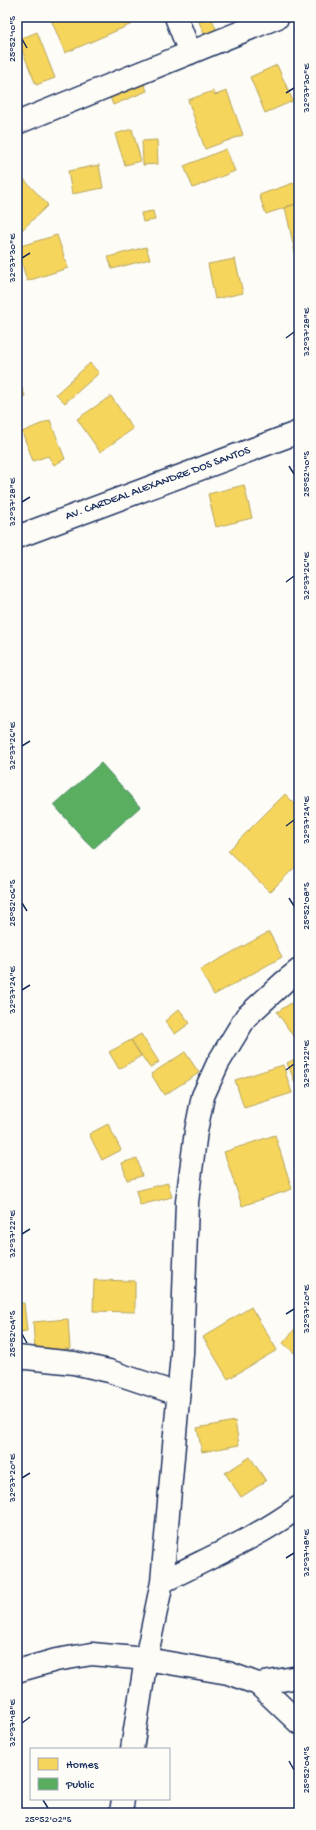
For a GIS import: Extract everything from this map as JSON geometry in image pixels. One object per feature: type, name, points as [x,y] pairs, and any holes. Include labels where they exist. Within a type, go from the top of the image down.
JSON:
[{"type":"street","points":[[176,17],[190,53]]},
{"type":"street","points":[[17,123],[278,17]]},
{"type":"street","name":"AV. CARDEAL ALEXANDRE DOS SANTOS","points":[[17,537],[299,432]]},
{"type":"street","points":[[132,1748],[146,1659],[162,1582],[182,1354],[187,1202],[196,1131],[203,1096],[218,1063],[246,1017],[299,970]]},
{"type":"street","points":[[17,1357],[74,1363],[108,1371],[178,1394]]},
{"type":"street","points":[[162,1582],[228,1549],[283,1519],[299,1506]]},
{"type":"street","points":[[17,1671],[56,1660],[92,1654],[146,1659],[228,1673],[258,1684],[299,1723]]},
{"type":"street","points":[[258,1684],[299,1677]]},
{"type":"street","points":[[121,1813],[123,1800]]},
{"type":"building: Homes","points":[[17,17],[26,17],[26,18],[17,22]]},
{"type":"building: Homes","points":[[50,17],[138,17],[139,21],[65,53]]},
{"type":"building: Homes","points":[[211,17],[217,31],[205,36],[199,22]]},
{"type":"building: Homes","points":[[37,32],[55,78],[36,85],[18,40]]},
{"type":"building: Homes","points":[[277,65],[293,101],[265,113],[250,77]]},
{"type":"building: Homes","points":[[17,74],[23,86],[17,88]]},
{"type":"building: Homes","points":[[142,78],[147,91],[113,105],[108,91]]},
{"type":"building: Homes","points":[[213,91],[215,95],[227,91],[243,135],[205,149],[188,100]]},
{"type":"building: Homes","points":[[132,129],[141,161],[125,165],[115,134]]},
{"type":"building: Homes","points":[[157,140],[158,164],[143,165],[142,141]]},
{"type":"building: Homes","points":[[226,149],[235,171],[193,188],[184,166]]},
{"type":"building: Homes","points":[[99,165],[103,188],[72,194],[68,171]]},
{"type":"building: Homes","points":[[18,173],[48,205],[22,230],[17,225]]},
{"type":"building: Homes","points":[[299,181],[299,203],[266,214],[259,195]]},
{"type":"building: Homes","points":[[298,203],[299,208],[299,271],[285,207]]},
{"type":"building: Homes","points":[[153,211],[155,220],[143,222],[141,213]]},
{"type":"building: Homes","points":[[57,235],[68,268],[27,281],[17,247]]},
{"type":"building: Homes","points":[[146,247],[150,259],[112,269],[108,257]]},
{"type":"building: Homes","points":[[235,259],[243,293],[215,299],[208,264]]},
{"type":"building: Homes","points":[[90,363],[99,373],[65,403],[56,394]]},
{"type":"building: Homes","points":[[17,376],[25,396],[17,398]]},
{"type":"building: Homes","points":[[111,396],[133,429],[100,452],[77,419]]},
{"type":"building: Homes","points":[[50,420],[65,459],[54,465],[48,456],[33,461],[22,432]]},
{"type":"building: Homes","points":[[244,485],[252,518],[216,527],[208,494]]},
{"type":"building: Homes","points":[[285,794],[299,808],[299,863],[270,892],[228,851]]},
{"type":"building: Homes","points":[[269,932],[282,957],[214,995],[200,970]]},
{"type":"building: Homes","points":[[299,998],[299,1032],[293,1036],[277,1012]]},
{"type":"building: Homes","points":[[179,1009],[190,1023],[175,1034],[165,1021]]},
{"type":"building: Homes","points":[[141,1034],[159,1062],[150,1068],[131,1040]]},
{"type":"building: Homes","points":[[131,1040],[141,1056],[119,1069],[109,1052]]},
{"type":"building: Homes","points":[[185,1052],[199,1073],[164,1095],[151,1074]]},
{"type":"building: Homes","points":[[299,1057],[299,1092],[287,1063]]},
{"type":"building: Homes","points":[[283,1065],[292,1093],[244,1108],[235,1080]]},
{"type":"building: Homes","points":[[108,1124],[121,1150],[102,1160],[89,1134]]},
{"type":"building: Homes","points":[[275,1135],[292,1189],[242,1206],[224,1152]]},
{"type":"building: Homes","points":[[137,1158],[142,1176],[127,1180],[122,1163]]},
{"type":"building: Homes","points":[[168,1183],[172,1197],[140,1205],[136,1191]]},
{"type":"building: Homes","points":[[94,1280],[135,1281],[135,1312],[93,1311]]},
{"type":"building: Homes","points":[[24,1303],[27,1331],[17,1332],[17,1304]]},
{"type":"building: Homes","points":[[251,1307],[277,1350],[228,1379],[203,1337]]},
{"type":"building: Homes","points":[[68,1319],[70,1349],[35,1351],[33,1322]]},
{"type":"building: Homes","points":[[299,1324],[299,1357],[283,1343]]},
{"type":"building: Homes","points":[[235,1421],[239,1445],[202,1452],[197,1428]]},
{"type":"building: Homes","points":[[250,1457],[266,1481],[241,1497],[225,1473]]},
{"type":"building: Public","points":[[101,763],[140,807],[93,849],[54,805]]}]
